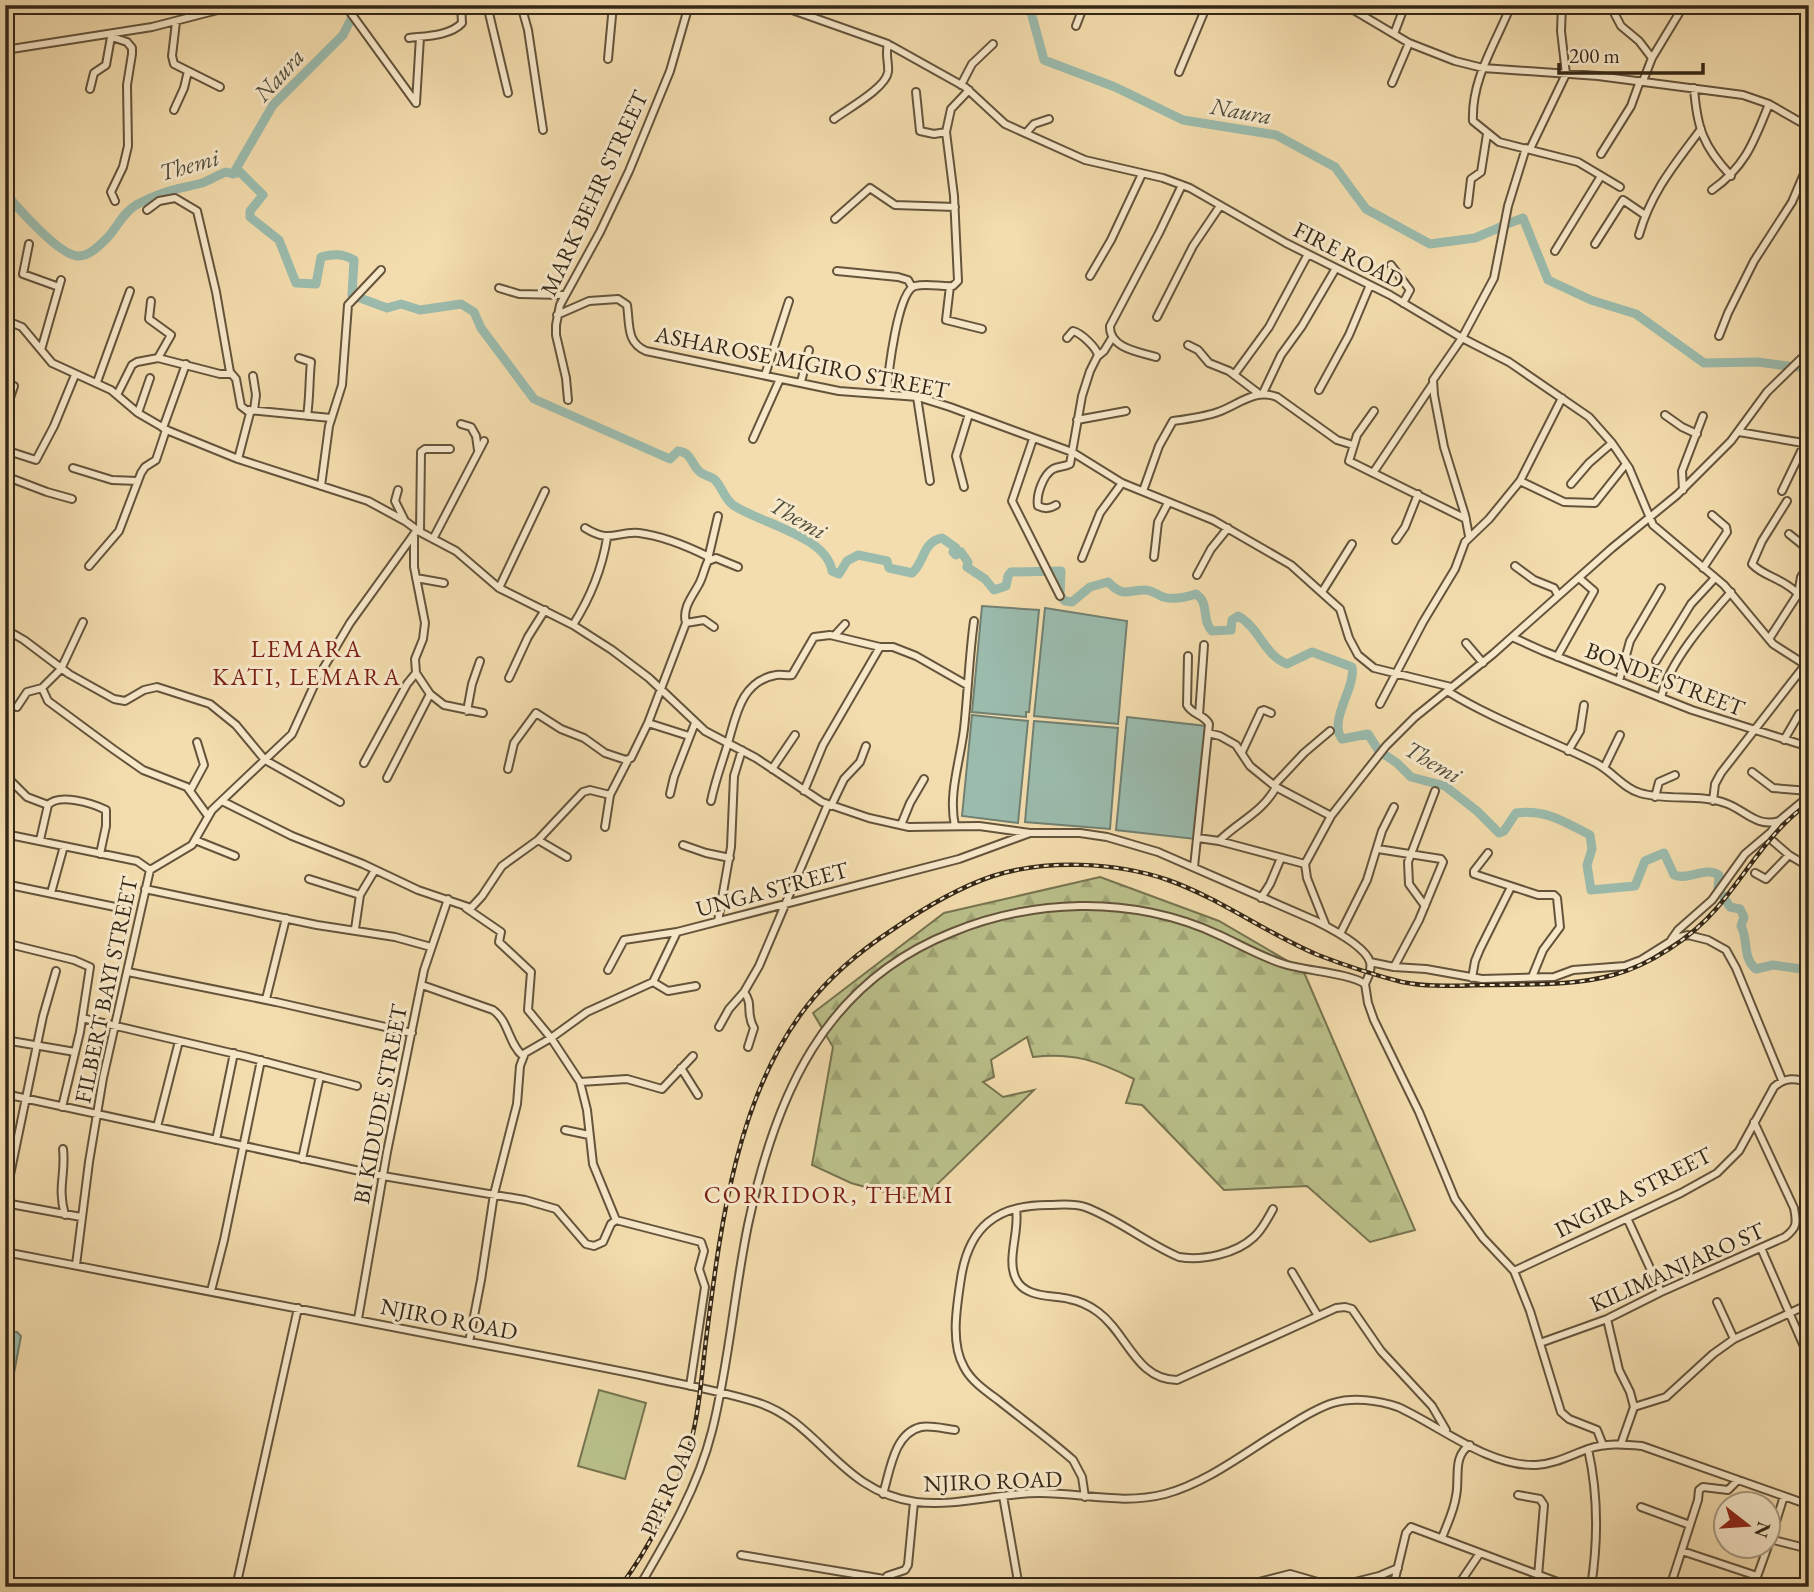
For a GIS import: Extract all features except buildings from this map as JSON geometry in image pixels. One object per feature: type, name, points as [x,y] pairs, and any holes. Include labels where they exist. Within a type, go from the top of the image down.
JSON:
[{"type":"street","points":[[10,75],[6,50],[109,36],[176,22],[237,5]]},
{"type":"street","points":[[345,5],[416,103],[420,37]]},
{"type":"street","points":[[409,38],[460,26],[461,5]]},
{"type":"street","points":[[487,5],[508,93]]},
{"type":"street","points":[[521,5],[530,43],[543,130]]},
{"type":"street","points":[[608,58],[613,5]]},
{"type":"street","name":"MARK BEHR STREET","points":[[557,315],[563,295],[587,256],[629,171],[670,71],[689,5]]},
{"type":"street","name":"FIRE ROAD","points":[[778,5],[888,44],[969,90],[1001,121],[1091,163],[1182,185],[1502,358],[1589,417],[1626,464],[1641,492],[1649,518],[1663,535],[1731,592],[1769,639],[1807,666]]},
{"type":"street","points":[[1076,26],[1084,5]]},
{"type":"street","points":[[1179,72],[1206,5]]},
{"type":"street","points":[[1345,5],[1409,43],[1446,59],[1483,68],[1642,81],[1743,94],[1769,104],[1809,127]]},
{"type":"street","points":[[1394,34],[1405,5]]},
{"type":"street","points":[[1511,5],[1483,68],[1472,119],[1487,135],[1499,142],[1578,162],[1619,187]]},
{"type":"street","points":[[1373,473],[1461,338],[1494,278],[1507,206],[1528,149],[1566,74],[1560,31],[1562,5]]},
{"type":"street","points":[[1611,5],[1621,26],[1639,41],[1652,58]]},
{"type":"street","points":[[1601,154],[1630,106],[1652,58],[1684,5]]},
{"type":"street","points":[[176,22],[173,60],[178,66],[220,88]]},
{"type":"street","points":[[90,89],[94,74],[106,65],[109,36]]},
{"type":"street","points":[[109,36],[127,41],[132,54],[126,92],[128,146],[123,167],[111,192],[115,201]]},
{"type":"street","points":[[1392,83],[1409,43]]},
{"type":"street","points":[[834,119],[872,93],[885,80],[888,72],[888,44]]},
{"type":"street","points":[[961,85],[972,64],[993,44]]},
{"type":"street","points":[[174,110],[188,71]]},
{"type":"street","points":[[1694,88],[1701,129],[1710,153],[1731,176]]},
{"type":"street","points":[[912,287],[956,285],[958,276],[955,207],[946,132],[951,109],[969,90]]},
{"type":"street","points":[[916,92],[920,131],[934,134],[946,132]]},
{"type":"street","points":[[1712,190],[1731,176],[1747,154],[1769,104]]},
{"type":"street","points":[[1026,133],[1034,124],[1049,119]]},
{"type":"street","points":[[1639,235],[1645,215],[1668,172],[1701,129]]},
{"type":"street","points":[[1468,204],[1471,179],[1481,172],[1487,135]]},
{"type":"street","points":[[1719,336],[1752,265],[1792,202],[1809,162]]},
{"type":"street","points":[[1090,276],[1111,240],[1142,174]]},
{"type":"street","points":[[1555,251],[1601,176]]},
{"type":"street","points":[[1156,357],[1119,344],[1112,338],[1110,326],[1182,185]]},
{"type":"street","points":[[835,219],[870,188],[895,205],[955,207]]},
{"type":"street","points":[[147,210],[159,201],[175,198],[197,211],[240,406],[251,410],[331,418]]},
{"type":"street","points":[[1595,244],[1623,200],[1645,215]]},
{"type":"street","points":[[1157,317],[1193,246],[1220,206]]},
{"type":"street","points":[[29,244],[23,274],[60,283],[41,350]]},
{"type":"street","points":[[1234,374],[1269,327],[1308,254]]},
{"type":"street","points":[[1391,265],[1410,290],[1403,303]]},
{"type":"street","points":[[1143,491],[1159,446],[1173,421],[1215,413],[1260,393],[1336,268]]},
{"type":"street","points":[[321,486],[331,418],[342,385],[348,305],[381,270]]},
{"type":"street","points":[[837,271],[898,277],[908,280],[912,287]]},
{"type":"street","points":[[1319,390],[1349,335],[1370,285]]},
{"type":"street","points":[[950,286],[946,320],[982,329]]},
{"type":"street","points":[[887,394],[891,353],[906,298],[912,287]]},
{"type":"street","points":[[499,288],[519,294],[563,295]]},
{"type":"street","points":[[97,382],[130,291]]},
{"type":"street","name":"ASHAROSE MIGIRO STREET","points":[[557,315],[589,301],[613,298],[622,300],[627,305],[631,341],[636,347],[664,356],[839,391],[917,397],[1072,452],[1122,483],[1228,528],[1291,565],[1340,609],[1349,638],[1358,655],[1374,668],[1449,689],[1486,714],[1604,768],[1631,789],[1654,797]]},
{"type":"street","points":[[150,301],[149,318],[171,335],[158,358]]},
{"type":"street","points":[[765,375],[789,301]]},
{"type":"street","points":[[557,315],[556,335],[568,400]]},
{"type":"street","points":[[5,320],[22,327],[52,363],[75,375],[97,382],[138,413],[165,429],[238,459],[368,501],[405,521],[417,532],[461,554],[499,588],[573,625],[629,661],[695,723],[829,805],[901,825],[996,827],[1030,833],[1099,835],[1152,850],[1194,867],[1340,934],[1366,954],[1370,962],[1370,972],[1365,984],[1374,1020],[1419,1112],[1455,1199],[1483,1238],[1514,1271],[1541,1343],[1562,1412],[1569,1419],[1597,1430],[1604,1445]]},
{"type":"street","points":[[1067,338],[1073,331],[1078,332],[1097,350],[1098,356]]},
{"type":"street","points":[[1056,505],[1047,508],[1038,506],[1037,500],[1043,481],[1051,470],[1070,464],[1086,382],[1098,356],[1112,338]]},
{"type":"street","points":[[1188,345],[1198,350],[1209,363],[1234,374],[1260,393],[1277,397],[1337,440],[1353,445]]},
{"type":"street","points":[[801,382],[809,350]]},
{"type":"street","points":[[1326,926],[1307,878],[1305,864],[1331,816],[1386,746],[1415,717],[1483,663],[1612,548],[1683,490],[1739,432],[1767,392],[1809,351]]},
{"type":"street","points":[[117,395],[132,365],[158,358],[220,374],[231,374]]},
{"type":"street","points":[[299,358],[311,362],[307,416]]},
{"type":"street","points":[[89,566],[119,531],[142,470],[156,460],[186,364]]},
{"type":"street","points":[[5,450],[36,460],[54,426],[75,375]]},
{"type":"street","points":[[238,459],[256,395],[253,376]]},
{"type":"street","points":[[138,413],[150,378]]},
{"type":"street","points":[[753,439],[780,379]]},
{"type":"street","points":[[1433,383],[1444,447],[1469,536]]},
{"type":"street","points":[[5,412],[14,386]]},
{"type":"street","points":[[917,397],[930,481]]},
{"type":"street","points":[[1380,704],[1423,622],[1455,569],[1465,542],[1489,519],[1520,481],[1562,398]]},
{"type":"street","points":[[1077,420],[1126,411]]},
{"type":"street","points":[[1374,411],[1353,445],[1349,461],[1466,519]]},
{"type":"street","points":[[964,487],[957,465],[956,449],[969,414]]},
{"type":"street","points":[[1665,415],[1697,434]]},
{"type":"street","points":[[1683,490],[1682,471],[1703,416]]},
{"type":"street","points":[[461,424],[471,426],[478,450]]},
{"type":"street","points":[[1739,432],[1807,444],[1782,491]]},
{"type":"street","points":[[1032,439],[1012,500],[1060,596]]},
{"type":"street","points":[[433,539],[484,441]]},
{"type":"street","points":[[1571,484],[1588,463],[1612,443]]},
{"type":"street","points":[[450,449],[425,449],[421,452],[417,532],[413,546],[425,624],[423,639],[415,659],[416,673],[430,694],[444,705],[483,713]]},
{"type":"street","points":[[1520,481],[1564,502],[1595,503],[1626,464]]},
{"type":"street","points":[[73,468],[112,480],[138,481]]},
{"type":"street","points":[[5,476],[72,499]]},
{"type":"street","points":[[1082,558],[1100,513],[1122,483]]},
{"type":"street","points":[[398,490],[397,508],[405,521]]},
{"type":"street","points":[[499,588],[545,491]]},
{"type":"street","points":[[1396,540],[1405,527],[1418,494]]},
{"type":"street","points":[[1787,501],[1762,541],[1752,564],[1789,584],[1798,594]]},
{"type":"street","points":[[1154,557],[1160,516],[1168,503]]},
{"type":"street","points":[[1703,568],[1727,532],[1726,527],[1712,515]]},
{"type":"street","points":[[605,827],[610,795],[648,723],[687,623],[685,610],[701,581],[718,516]]},
{"type":"street","points":[[585,528],[607,538],[644,534],[678,543],[708,559],[716,558],[738,566]]},
{"type":"street","points":[[1196,575],[1211,549],[1228,528]]},
{"type":"street","points":[[150,870],[187,849],[208,816],[292,734],[317,679],[350,623],[417,532]]},
{"type":"street","points":[[1789,534],[1809,550]]},
{"type":"street","points":[[573,625],[594,585],[603,561],[607,538]]},
{"type":"street","points":[[1322,592],[1352,544]]},
{"type":"street","points":[[1769,639],[1798,594],[1801,577],[1809,564]]},
{"type":"street","points":[[1515,566],[1534,580],[1554,588],[1558,595]]},
{"type":"street","points":[[416,578],[444,583]]},
{"type":"street","points":[[1557,657],[1594,591],[1579,578]]},
{"type":"street","points":[[1656,661],[1691,604],[1715,578]]},
{"type":"street","points":[[1619,681],[1630,641],[1661,588]]},
{"type":"street","points":[[1661,698],[1668,674],[1705,622],[1731,592]]},
{"type":"street","points":[[509,678],[528,637],[545,610]]},
{"type":"street","points":[[687,623],[704,620],[714,627]]},
{"type":"street","points":[[955,827],[952,807],[962,744],[974,621]]},
{"type":"street","points":[[17,707],[27,692],[42,688],[61,669],[83,622]]},
{"type":"street","points":[[835,635],[845,624]]},
{"type":"street","points":[[5,629],[61,669],[118,700],[125,701],[157,687],[203,700],[236,724],[265,760],[340,802]]},
{"type":"street","points":[[711,801],[736,711],[748,692],[762,681],[774,675],[792,675],[814,637],[835,635],[880,647],[893,647],[967,685]]},
{"type":"street","name":"BONDE STREET","points":[[1512,637],[1661,698],[1753,731],[1809,747]]},
{"type":"street","points":[[1466,643],[1483,663]]},
{"type":"street","points":[[1199,715],[1204,645]]},
{"type":"street","points":[[804,791],[824,745],[880,647]]},
{"type":"street","points":[[1188,656],[1187,705],[1190,711],[1208,721],[1194,867]]},
{"type":"street","points":[[467,711],[480,661]]},
{"type":"street","points":[[1713,801],[1717,780],[1753,731],[1807,666]]},
{"type":"street","points":[[364,763],[407,684],[416,673]]},
{"type":"street","points":[[42,688],[48,701],[143,770],[179,783],[190,791],[208,816]]},
{"type":"street","points":[[387,778],[430,694]]},
{"type":"street","points":[[1568,751],[1580,731],[1584,705]]},
{"type":"street","points":[[1242,752],[1261,711],[1271,713]]},
{"type":"street","points":[[508,769],[514,743],[536,713],[600,750],[628,760]]},
{"type":"street","points":[[1784,740],[1799,715]]},
{"type":"street","points":[[648,723],[689,736]]},
{"type":"street","points":[[670,794],[695,723]]},
{"type":"street","points":[[1219,841],[1269,800],[1275,786],[1304,753],[1330,730]]},
{"type":"street","points":[[1208,733],[1228,740],[1242,752],[1250,766],[1275,786],[1331,816]]},
{"type":"street","points":[[772,769],[795,735]]},
{"type":"street","points":[[1604,768],[1620,736]]},
{"type":"street","points":[[190,791],[204,765],[197,742]]},
{"type":"street","points":[[719,1027],[759,966],[829,805],[844,779],[860,762],[866,746]]},
{"type":"street","points":[[718,921],[730,858],[733,792],[742,750]]},
{"type":"street","points":[[1752,772],[1773,788],[1809,791]]},
{"type":"street","points":[[5,775],[27,797],[48,805]]},
{"type":"street","points":[[1675,775],[1659,782],[1654,797],[1727,803],[1756,820],[1767,823],[1779,821]]},
{"type":"street","points":[[901,825],[924,779]]},
{"type":"street","points":[[466,907],[474,907],[502,866],[538,840],[586,790],[610,795]]},
{"type":"street","points":[[1425,906],[1409,884],[1410,852],[1435,791]]},
{"type":"street","points":[[1670,942],[1678,930],[1712,900],[1745,854],[1768,836],[1779,821],[1809,796]]},
{"type":"street","points":[[40,840],[48,805],[54,800],[64,799],[106,810],[106,826],[100,853]]},
{"type":"street","points":[[222,801],[285,833],[418,890],[466,907],[501,932],[500,943],[528,967],[532,979],[528,1010],[551,1038],[580,1082],[587,1110],[593,1164],[616,1220]]},
{"type":"street","points":[[1340,934],[1367,880],[1381,834],[1394,807]]},
{"type":"street","name":"UNGA STREET","points":[[653,982],[677,932],[959,859],[1030,833]]},
{"type":"street","name":"FILBERT BAYI STREET","points":[[5,834],[137,861],[150,870],[114,1025],[97,1115],[76,1265]]},
{"type":"street","points":[[1768,836],[1790,855],[1809,866]]},
{"type":"street","points":[[1198,838],[1305,864]]},
{"type":"street","points":[[195,840],[235,856]]},
{"type":"street","points":[[538,840],[567,857]]},
{"type":"street","points":[[683,845],[730,858]]},
{"type":"street","points":[[51,893],[64,846]]},
{"type":"street","points":[[1378,849],[1410,852],[1441,859],[1443,862],[1425,906],[1394,967]]},
{"type":"street","points":[[1488,853],[1474,874],[1538,895],[1554,895],[1557,898],[1560,927],[1543,950],[1532,977]]},
{"type":"street","points":[[1755,873],[1766,879],[1790,855]]},
{"type":"street","points":[[1261,898],[1281,858]]},
{"type":"street","points":[[355,929],[360,895],[375,870]]},
{"type":"street","points":[[309,879],[360,895]]},
{"type":"street","points":[[5,884],[120,908]]},
{"type":"street","points":[[1472,978],[1479,949],[1511,887]]},
{"type":"street","points":[[145,889],[286,918],[355,929],[430,947]]},
{"type":"street","name":"BI KIDUDE STREET","points":[[358,1319],[383,1176],[430,947],[448,899]]},
{"type":"street","name":"PPF ROAD","points":[[639,1587],[694,1485],[712,1432],[751,1213],[773,1131],[794,1080],[820,1035],[848,1000],[888,966],[922,944],[976,922],[1011,912],[1056,907],[1115,908],[1177,919],[1219,934],[1263,958],[1292,967],[1347,976],[1365,984]]},
{"type":"street","points":[[266,999],[286,918]]},
{"type":"street","points":[[608,970],[624,940],[677,932]]},
{"type":"street","points":[[1370,962],[1472,978],[1554,977],[1573,970],[1625,966],[1688,935],[1707,940],[1726,950],[1736,968],[1782,1080],[1789,1078],[1809,1082]]},
{"type":"street","points":[[5,943],[88,965],[91,974],[62,1107]]},
{"type":"street","points":[[56,971],[5,1201],[81,1217]]},
{"type":"street","points":[[128,972],[266,999],[412,1033]]},
{"type":"street","points":[[469,1342],[494,1194],[517,1104],[523,1056],[527,1050],[551,1038],[594,1008],[653,982],[671,991],[696,986]]},
{"type":"street","points":[[422,985],[493,1010],[500,1015],[512,1044],[523,1056]]},
{"type":"street","points":[[744,992],[749,1000],[748,1018],[754,1028],[748,1047]]},
{"type":"street","points":[[82,1018],[234,1053],[357,1086]]},
{"type":"street","points":[[5,1040],[75,1052]]},
{"type":"street","points":[[157,1127],[179,1041]]},
{"type":"street","points":[[216,1140],[234,1053]]},
{"type":"street","points":[[580,1082],[627,1079],[662,1088],[693,1055]]},
{"type":"street","points":[[211,1291],[261,1060]]},
{"type":"street","points":[[681,1068],[698,1095]]},
{"type":"street","points":[[302,1159],[320,1076]]},
{"type":"street","name":"INGIRA STREET","points":[[1514,1271],[1627,1219],[1717,1173],[1740,1151],[1765,1100],[1782,1080]]},
{"type":"street","points":[[5,1094],[383,1176],[494,1194],[553,1208],[564,1216],[582,1241],[589,1245],[603,1242],[611,1224],[616,1220]]},
{"type":"street","name":"KILIMANJARO ST","points":[[1541,1343],[1607,1319],[1795,1230],[1797,1222],[1794,1208],[1754,1122]]},
{"type":"street","points":[[565,1130],[589,1135]]},
{"type":"street","points":[[63,1149],[60,1193],[65,1214]]},
{"type":"street","points":[[1085,1497],[1082,1477],[1073,1460],[981,1387],[965,1370],[959,1357],[957,1322],[964,1258],[973,1239],[986,1223],[1001,1213],[1034,1205],[1081,1206],[1179,1257],[1205,1258],[1241,1247],[1254,1237],[1273,1209]]},
{"type":"street","points":[[1016,1209],[1018,1233],[1014,1250],[1014,1271],[1022,1287],[1037,1294],[1069,1299],[1095,1310],[1105,1317],[1138,1361],[1156,1376],[1177,1380],[1199,1372],[1318,1316],[1345,1307],[1352,1309],[1381,1351],[1432,1406],[1447,1432]]},
{"type":"street","points":[[1627,1219],[1661,1292]]},
{"type":"street","points":[[616,1220],[703,1243],[699,1269],[705,1287],[690,1386]]},
{"type":"street","points":[[1761,1248],[1809,1359]]},
{"type":"street","name":"NJIRO ROAD","points":[[5,1252],[358,1319],[720,1393],[775,1410],[793,1421],[848,1473],[883,1494],[914,1502],[959,1501],[1037,1493],[1121,1499],[1146,1498],[1196,1483],[1303,1417],[1335,1402],[1347,1400],[1386,1402],[1415,1414],[1499,1460],[1523,1465],[1544,1464],[1588,1449],[1621,1444],[1659,1452],[1809,1505]]},
{"type":"street","points":[[1292,1272],[1318,1316]]},
{"type":"street","points":[[1717,1302],[1734,1339]]},
{"type":"street","points":[[1634,1407],[1667,1397],[1713,1354],[1734,1339],[1809,1304]]},
{"type":"street","points":[[236,1587],[298,1308]]},
{"type":"street","points":[[1607,1319],[1619,1370],[1634,1407],[1621,1444]]},
{"type":"street","points":[[883,1494],[896,1451],[904,1438],[924,1426],[955,1430]]},
{"type":"street","points":[[1442,1538],[1457,1494],[1460,1457],[1463,1450],[1470,1445]]},
{"type":"street","points":[[1588,1449],[1593,1482],[1595,1531],[1591,1587]]},
{"type":"street","points":[[1670,1587],[1700,1487],[1728,1490],[1738,1480]]},
{"type":"street","points":[[1518,1495],[1540,1499],[1544,1505],[1538,1576]]},
{"type":"street","points":[[1003,1496],[1019,1587]]},
{"type":"street","points":[[741,1555],[884,1583],[892,1574],[905,1570],[908,1565],[914,1502]]},
{"type":"street","points":[[1641,1507],[1690,1525]]},
{"type":"street","points":[[1393,1587],[1406,1533],[1411,1527],[1571,1587]]},
{"type":"street","points":[[1783,1545],[1809,1549]]},
{"type":"street","points":[[1682,1551],[1757,1576]]},
{"type":"street","points":[[1457,1587],[1480,1553]]},
{"type":"street","points":[[1754,1585],[1763,1560]]},
{"type":"street","points":[[1239,1587],[1296,1574],[1335,1587],[1379,1576],[1398,1568]]},
{"type":"street","points":[[1805,1587],[1809,1576]]},
{"type":"green space","points":[[1100,877],[1219,921],[1303,970],[1415,1230],[1370,1242],[1307,1186],[1224,1190],[1142,1105],[1126,1103],[1134,1079],[1085,1059],[1033,1057],[1027,1037],[991,1060],[994,1077],[983,1082],[1003,1097],[1034,1090],[919,1202],[851,1183],[812,1165],[833,1047],[813,1013],[944,913]]},
{"type":"green space","points":[[599,1390],[646,1403],[625,1479],[578,1466]]},
{"type":"shaded area","points":[[982,606],[1039,610],[1029,712],[1026,712],[1026,717],[972,712]]},
{"type":"shaded area","points":[[1045,608],[1127,621],[1118,724],[1034,716]]},
{"type":"shaded area","points":[[972,715],[1028,721],[1018,823],[962,816]]},
{"type":"shaded area","points":[[1127,717],[1206,726],[1195,839],[1116,830]]},
{"type":"shaded area","points":[[1034,721],[1118,728],[1110,829],[1025,822]]},
{"type":"shaded area","points":[[5,1331],[17,1332],[21,1336],[9,1400],[5,1403]]},
{"type":"waterway","name":"Naura","points":[[233,174],[273,105],[343,35],[358,5]]},
{"type":"waterway","name":"Naura","points":[[1029,5],[1044,60],[1115,87],[1183,120],[1276,135],[1335,167],[1366,209],[1430,244],[1475,238],[1503,226]]},
{"type":"waterway","name":"Themi","points":[[5,193],[49,239],[69,253],[81,256],[90,253],[112,233],[128,212],[145,200],[202,183],[226,172],[240,172],[263,195],[250,211],[250,217],[279,240],[296,283],[316,284],[321,257],[341,255],[354,260],[352,295],[387,308],[401,304],[420,310],[461,304],[474,312],[481,328],[534,399],[670,459],[678,451],[683,452],[700,472],[717,482],[733,505],[805,539],[818,548],[832,571],[839,574],[847,561],[858,555],[887,561],[889,568],[912,573],[927,548],[942,538],[956,548],[953,552],[956,555],[961,552],[968,562],[967,567],[985,579],[994,590],[1006,586],[1011,572],[1061,571],[1060,596],[1065,601],[1072,602],[1090,587],[1108,582],[1121,591],[1149,590],[1167,598],[1196,594],[1203,602],[1207,622],[1212,631],[1231,630],[1232,620],[1238,616],[1279,660],[1287,664],[1312,652],[1352,667],[1350,684],[1338,723],[1342,739],[1368,734],[1379,751],[1411,777],[1445,786],[1477,811],[1499,833],[1504,831],[1516,813],[1527,812],[1546,815],[1590,835],[1592,849],[1587,865],[1591,890],[1635,886],[1645,861],[1664,853],[1674,875],[1708,872],[1719,875],[1718,888],[1730,907],[1740,909],[1744,917],[1741,926],[1752,965],[1756,969],[1773,965],[1809,970]]},
{"type":"waterway","points":[[1507,224],[1523,218],[1548,280],[1591,300],[1636,314],[1704,363],[1758,362],[1788,366]]},
{"type":"waterway","points":[[1798,367],[1809,369]]},
{"type":"railway","points":[[620,1587],[661,1519],[690,1445],[726,1204],[748,1120],[764,1079],[783,1041],[816,995],[857,955],[904,922],[954,893],[993,876],[1035,867],[1104,866],[1168,880],[1318,955],[1402,982],[1446,986],[1583,981],[1613,975],[1641,965],[1695,930],[1716,909],[1782,826],[1809,803]]},
{"type":"district","name":"LEMARA KATI, LEMARA","points":[[307,663]]},
{"type":"district","name":"CORRIDOR, THEMI","points":[[829,1195]]}]
